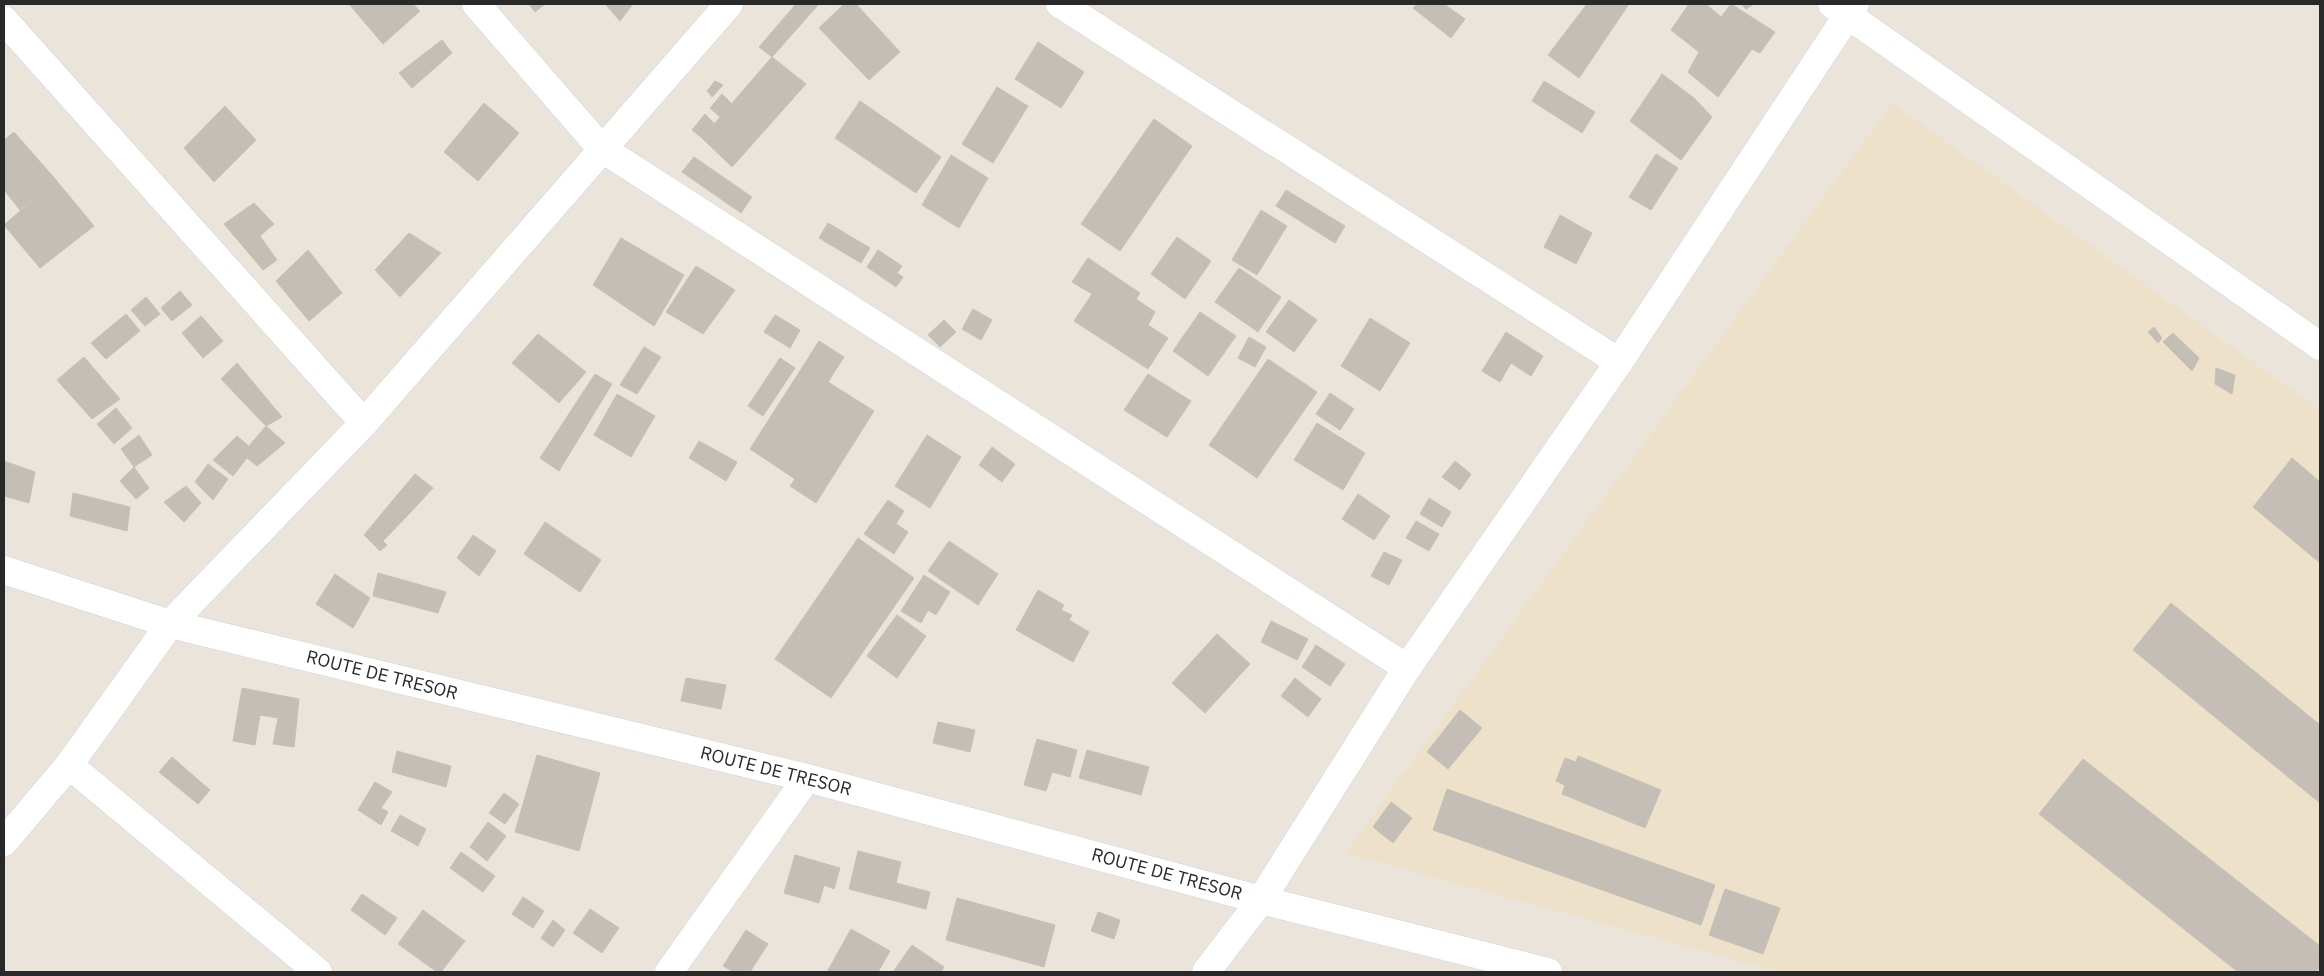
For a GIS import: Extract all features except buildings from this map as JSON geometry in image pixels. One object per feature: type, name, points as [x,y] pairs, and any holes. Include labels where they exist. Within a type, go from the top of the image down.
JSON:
[{"type":"street","points":[[476,4],[602,148],[1407,668]]},
{"type":"street","points":[[4,842],[69,765],[170,624],[364,423],[729,4]]},
{"type":"street","points":[[1060,4],[1619,362]]},
{"type":"street","points":[[1206,972],[1261,900],[1407,668],[1619,362],[1844,7],[2320,346]]},
{"type":"street","points":[[4,20],[364,423]]},
{"type":"street","name":"ROUTE DE TRESOR","points":[[4,570],[170,624],[807,778],[1261,900],[1548,972]]},
{"type":"street","points":[[4,575],[170,624]]},
{"type":"street","points":[[69,765],[318,972]]},
{"type":"street","points":[[668,972],[807,778]]},
{"type":"shaded area","points":[[1892,103],[2320,410],[2320,972],[1779,972],[1345,853]]}]
